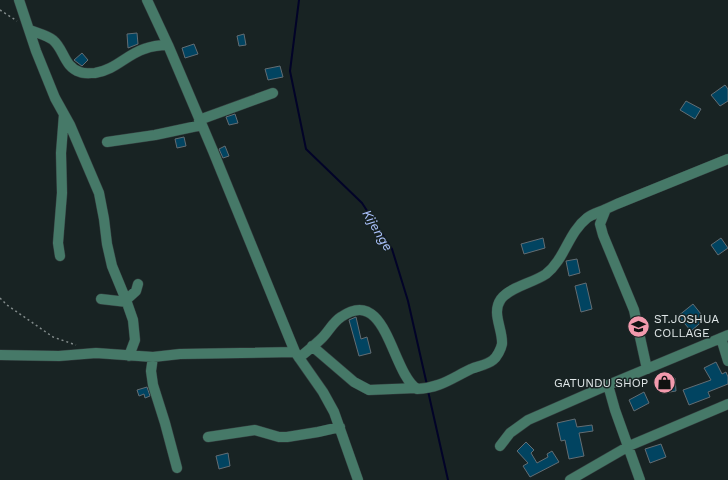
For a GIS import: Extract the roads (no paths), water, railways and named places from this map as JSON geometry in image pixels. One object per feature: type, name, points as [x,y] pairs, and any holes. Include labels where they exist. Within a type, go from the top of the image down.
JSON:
[{"type":"street","points":[[19,0],[36,51],[55,98],[83,153],[99,193],[112,266],[127,301],[133,320],[135,340],[129,356]]},
{"type":"street","points":[[147,0],[201,122],[297,355],[323,392],[334,412],[358,480]]},
{"type":"street","points":[[30,30],[53,40],[72,68],[89,74],[109,69],[143,49],[158,45],[168,45]]},
{"type":"street","points":[[106,142],[155,135],[201,122],[273,93]]},
{"type":"street","points":[[60,256],[58,243],[62,193],[61,153],[64,114]]},
{"type":"street","points":[[312,346],[354,382],[370,390],[417,389],[448,382],[493,360],[497,356],[502,343],[497,308],[500,300],[507,293],[545,274],[556,264],[570,238],[587,218],[641,193],[728,159]]},
{"type":"street","points":[[606,209],[600,224],[603,235],[634,310],[647,369]]},
{"type":"street","points":[[127,301],[136,290],[138,284]]},
{"type":"street","points":[[101,299],[127,301]]},
{"type":"street","points":[[0,355],[59,356],[96,353],[153,357],[180,354],[297,355],[323,337],[335,321],[340,317],[352,311],[364,310],[374,316],[385,331],[406,376],[412,385],[417,389]]},
{"type":"street","points":[[500,446],[510,433],[528,420],[724,336],[728,361]]},
{"type":"street","points":[[153,357],[151,371],[153,385],[166,423],[177,468]]},
{"type":"street","points":[[608,385],[615,410],[640,480]]},
{"type":"street","points":[[570,480],[629,446],[728,404]]},
{"type":"street","points":[[208,437],[255,430],[279,437],[287,437],[340,427]]},
{"type":"waterway","name":"Kijenge","points":[[299,0],[290,71],[306,149],[362,203],[392,249],[408,301],[427,385]]},
{"type":"waterway","name":"Kijenge","points":[[428,391],[448,480]]},
{"type":"place","name":"ST.JOSHUA COLLAGE","points":[[638,326]]},
{"type":"place","name":"GATUNDU SHOP","points":[[664,383]]}]
